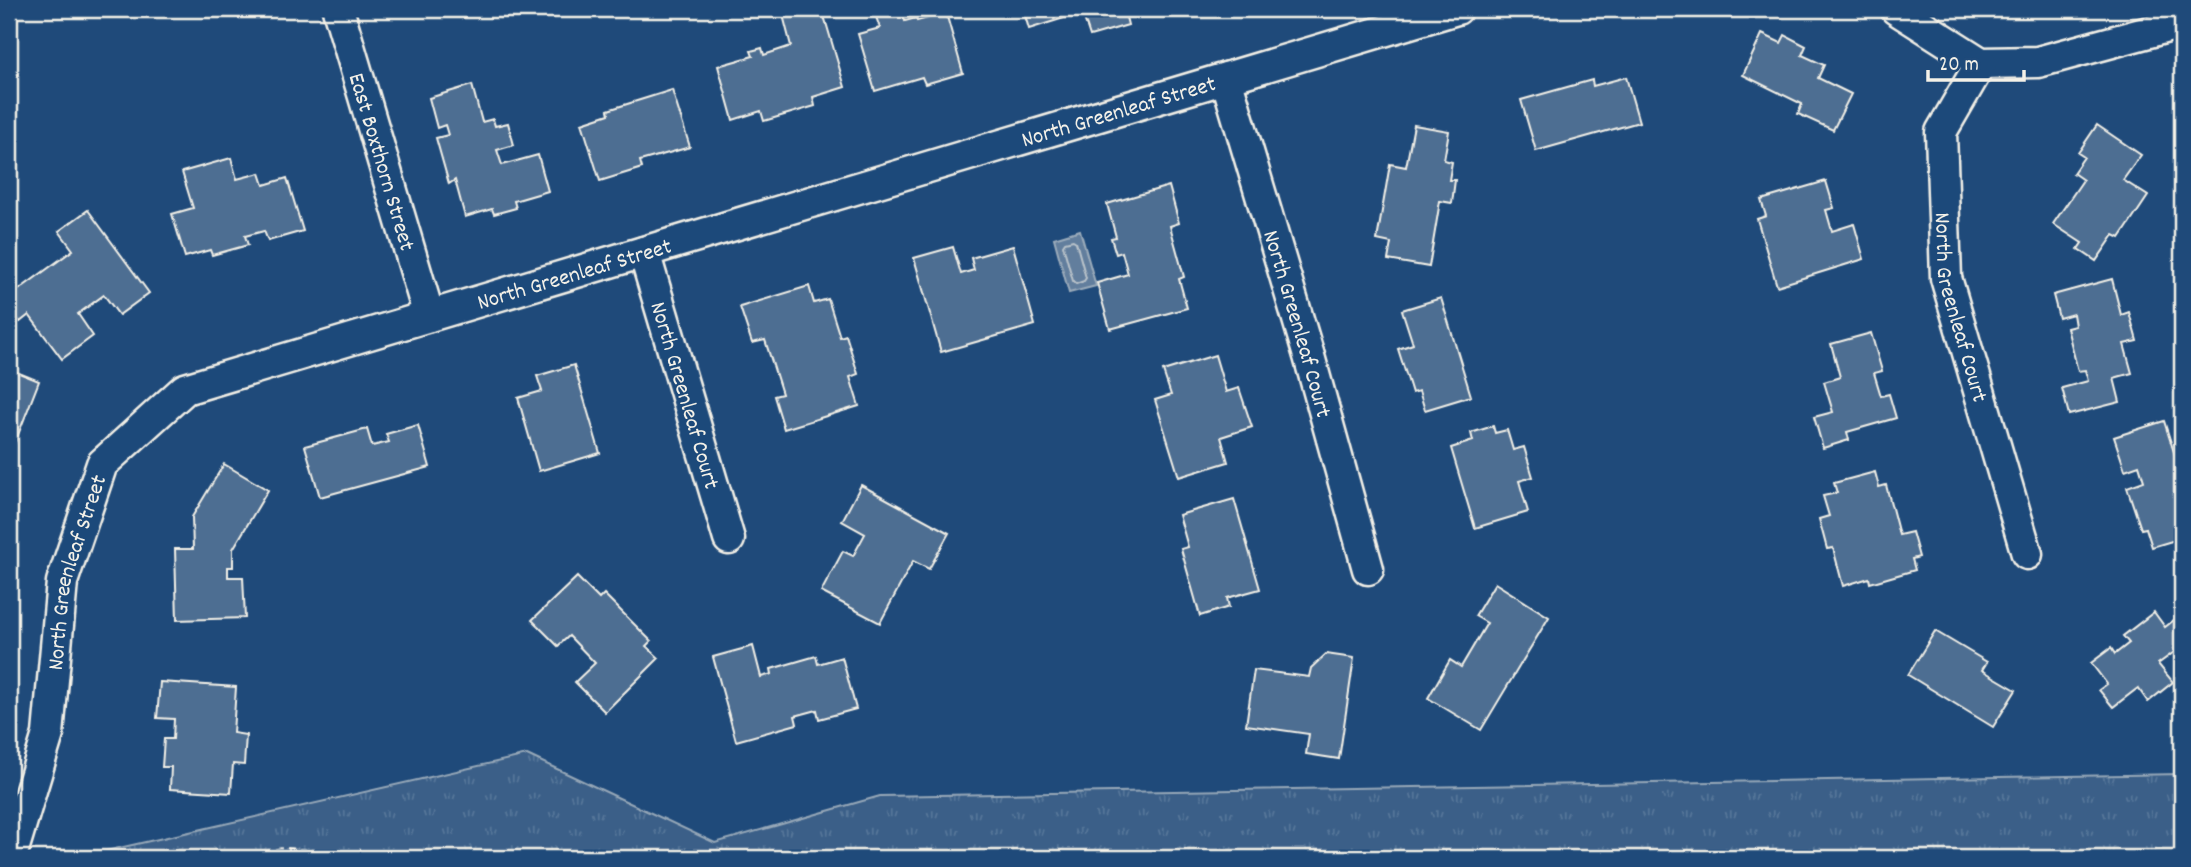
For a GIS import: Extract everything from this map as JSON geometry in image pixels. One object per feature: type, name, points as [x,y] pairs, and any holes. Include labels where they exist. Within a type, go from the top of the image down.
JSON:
[{"type":"street","name":"East Boxthorn Street","points":[[338,9],[429,316]]},
{"type":"street","name":"North Greenleaf Street","points":[[9,852],[14,846],[48,734],[62,582],[102,464],[184,389],[1457,9]]},
{"type":"street","points":[[1896,9],[1981,63],[2038,62],[2182,23]]},
{"type":"street","name":"North Greenleaf Court","points":[[1981,63],[1941,132],[1946,278],[2026,554]]},
{"type":"street","name":"North Greenleaf Court","points":[[1226,78],[1309,356],[1368,569]]},
{"type":"street","name":"North Greenleaf Court","points":[[644,252],[729,539]]},
{"type":"path","points":[[240,858],[283,849],[353,854],[363,858]]},
{"type":"green space","points":[[527,755],[715,843],[880,796],[2182,774],[2182,858],[75,858]]},
{"type":"water","points":[[1080,230],[1096,286],[1069,293],[1054,238]]},
{"type":"building","points":[[805,9],[822,9],[845,87],[813,97],[815,106],[764,121],[761,111],[733,120],[718,66],[753,56],[751,51],[762,48],[764,55],[791,46],[783,15]]},
{"type":"building","points":[[902,9],[905,21],[916,18],[917,21],[946,13],[963,73],[925,84],[922,77],[875,91],[858,34],[880,28],[876,17]]},
{"type":"building","points":[[1023,9],[1064,9],[1067,17],[1029,29]]},
{"type":"building","points":[[1081,9],[1124,9],[1128,25],[1090,36]]},
{"type":"building","points":[[1165,9],[1184,9],[1166,14]]},
{"type":"building","points":[[1762,34],[1781,43],[1785,35],[1806,46],[1802,55],[1824,65],[1818,78],[1851,94],[1833,130],[1798,114],[1802,104],[1743,75]]},
{"type":"building","points":[[1626,77],[1639,122],[1536,151],[1521,100],[1592,80],[1593,86]]},
{"type":"building","points":[[472,85],[482,122],[493,119],[495,126],[508,123],[514,145],[497,150],[502,165],[538,155],[548,191],[514,201],[516,208],[494,214],[492,209],[465,217],[455,180],[449,184],[436,138],[448,135],[445,125],[437,128],[429,98]]},
{"type":"building","points":[[672,90],[690,147],[640,161],[642,168],[600,181],[582,123],[609,114],[608,110]]},
{"type":"building","points":[[1414,125],[1449,131],[1444,160],[1452,162],[1449,180],[1455,180],[1452,203],[1440,201],[1429,267],[1388,260],[1391,243],[1377,240],[1390,164],[1406,167]]},
{"type":"building","points":[[2097,125],[2141,155],[2123,180],[2148,196],[2120,238],[2114,235],[2096,261],[2078,249],[2082,243],[2053,224],[2083,180],[2073,173],[2084,157],[2078,153]]},
{"type":"building","points":[[231,158],[237,179],[260,173],[264,185],[287,178],[303,231],[268,241],[264,231],[245,236],[248,245],[212,255],[210,250],[185,257],[172,214],[193,208],[182,172]]},
{"type":"building","points":[[1826,181],[1834,208],[1826,210],[1832,231],[1854,224],[1864,259],[1777,286],[1757,219],[1766,216],[1761,200]]},
{"type":"building","points":[[1169,186],[1179,223],[1170,226],[1184,277],[1179,279],[1187,308],[1110,329],[1097,283],[1128,274],[1122,252],[1116,254],[1111,238],[1116,237],[1107,204]]},
{"type":"building","points":[[88,210],[149,293],[119,315],[104,295],[78,314],[93,336],[62,359],[29,315],[20,322],[9,307],[9,297],[73,250],[59,231]]},
{"type":"building","points":[[1013,246],[1035,325],[941,352],[914,258],[953,247],[961,274],[974,270],[971,258]]},
{"type":"building","points":[[2112,279],[2121,315],[2129,312],[2137,341],[2124,344],[2132,373],[2114,378],[2120,402],[2069,415],[2062,388],[2088,381],[2085,370],[2078,371],[2067,328],[2075,326],[2073,314],[2059,318],[2053,295]]},
{"type":"building","points":[[809,286],[814,303],[828,299],[840,337],[846,335],[858,374],[850,377],[859,406],[784,429],[774,396],[782,394],[765,340],[752,343],[740,307]]},
{"type":"building","points":[[1441,298],[1471,396],[1425,410],[1419,391],[1412,393],[1398,349],[1413,344],[1402,310]]},
{"type":"building","points":[[1871,333],[1882,371],[1874,373],[1881,396],[1889,394],[1896,418],[1847,432],[1849,440],[1823,448],[1814,417],[1833,412],[1824,382],[1840,377],[1831,344]]},
{"type":"building","points":[[1215,355],[1226,392],[1239,388],[1252,427],[1221,437],[1228,462],[1179,477],[1155,400],[1171,395],[1163,371]]},
{"type":"building","points":[[574,365],[600,453],[539,471],[518,398],[542,391],[537,376]]},
{"type":"building","points":[[9,369],[39,381],[9,458]]},
{"type":"building","points":[[2164,421],[2182,477],[2182,538],[2152,547],[2146,528],[2141,529],[2127,487],[2144,481],[2139,465],[2125,470],[2114,437]]},
{"type":"building","points":[[418,425],[430,467],[320,497],[305,446],[367,429],[372,446],[389,442],[386,434]]},
{"type":"building","points":[[1493,426],[1495,433],[1507,430],[1513,450],[1524,447],[1533,477],[1519,481],[1528,512],[1475,528],[1451,448],[1473,441],[1471,433]]},
{"type":"building","points":[[224,464],[268,490],[233,549],[233,567],[228,567],[228,577],[243,577],[245,618],[177,620],[175,549],[193,549],[192,517]]},
{"type":"building","points":[[1875,472],[1879,487],[1886,485],[1899,535],[1912,532],[1919,557],[1912,559],[1915,570],[1870,583],[1869,578],[1843,586],[1833,548],[1827,549],[1819,519],[1829,516],[1823,496],[1837,493],[1834,483]]},
{"type":"building","points":[[861,485],[949,533],[929,569],[913,561],[880,623],[821,592],[843,551],[853,556],[865,534],[842,521]]},
{"type":"building","points":[[1234,499],[1260,589],[1227,598],[1229,607],[1200,616],[1181,549],[1188,547],[1179,515]]},
{"type":"building","points":[[577,577],[599,599],[604,594],[651,641],[646,646],[659,658],[605,712],[575,682],[595,663],[569,636],[558,646],[532,620]]},
{"type":"building","points":[[1495,583],[1549,617],[1481,730],[1428,698],[1450,660],[1461,667],[1487,623],[1475,616]]},
{"type":"building","points":[[2154,612],[2165,627],[2182,614],[2182,656],[2177,650],[2158,664],[2173,682],[2148,702],[2138,688],[2113,707],[2099,690],[2107,684],[2091,663],[2111,648],[2115,654],[2129,643],[2123,636]]},
{"type":"building","points":[[1935,631],[1987,662],[1982,670],[2016,690],[1993,727],[1908,675]]},
{"type":"building","points":[[753,646],[761,677],[772,674],[771,669],[816,656],[818,664],[842,657],[856,709],[819,719],[817,710],[795,716],[797,724],[736,741],[713,657]]},
{"type":"building","points":[[1326,654],[1354,658],[1339,759],[1306,754],[1309,734],[1246,725],[1254,670],[1309,677],[1311,668]]},
{"type":"building","points":[[160,682],[236,687],[233,733],[246,735],[244,765],[233,764],[231,793],[170,789],[171,767],[162,767],[164,739],[173,739],[174,719],[157,718]]}]
